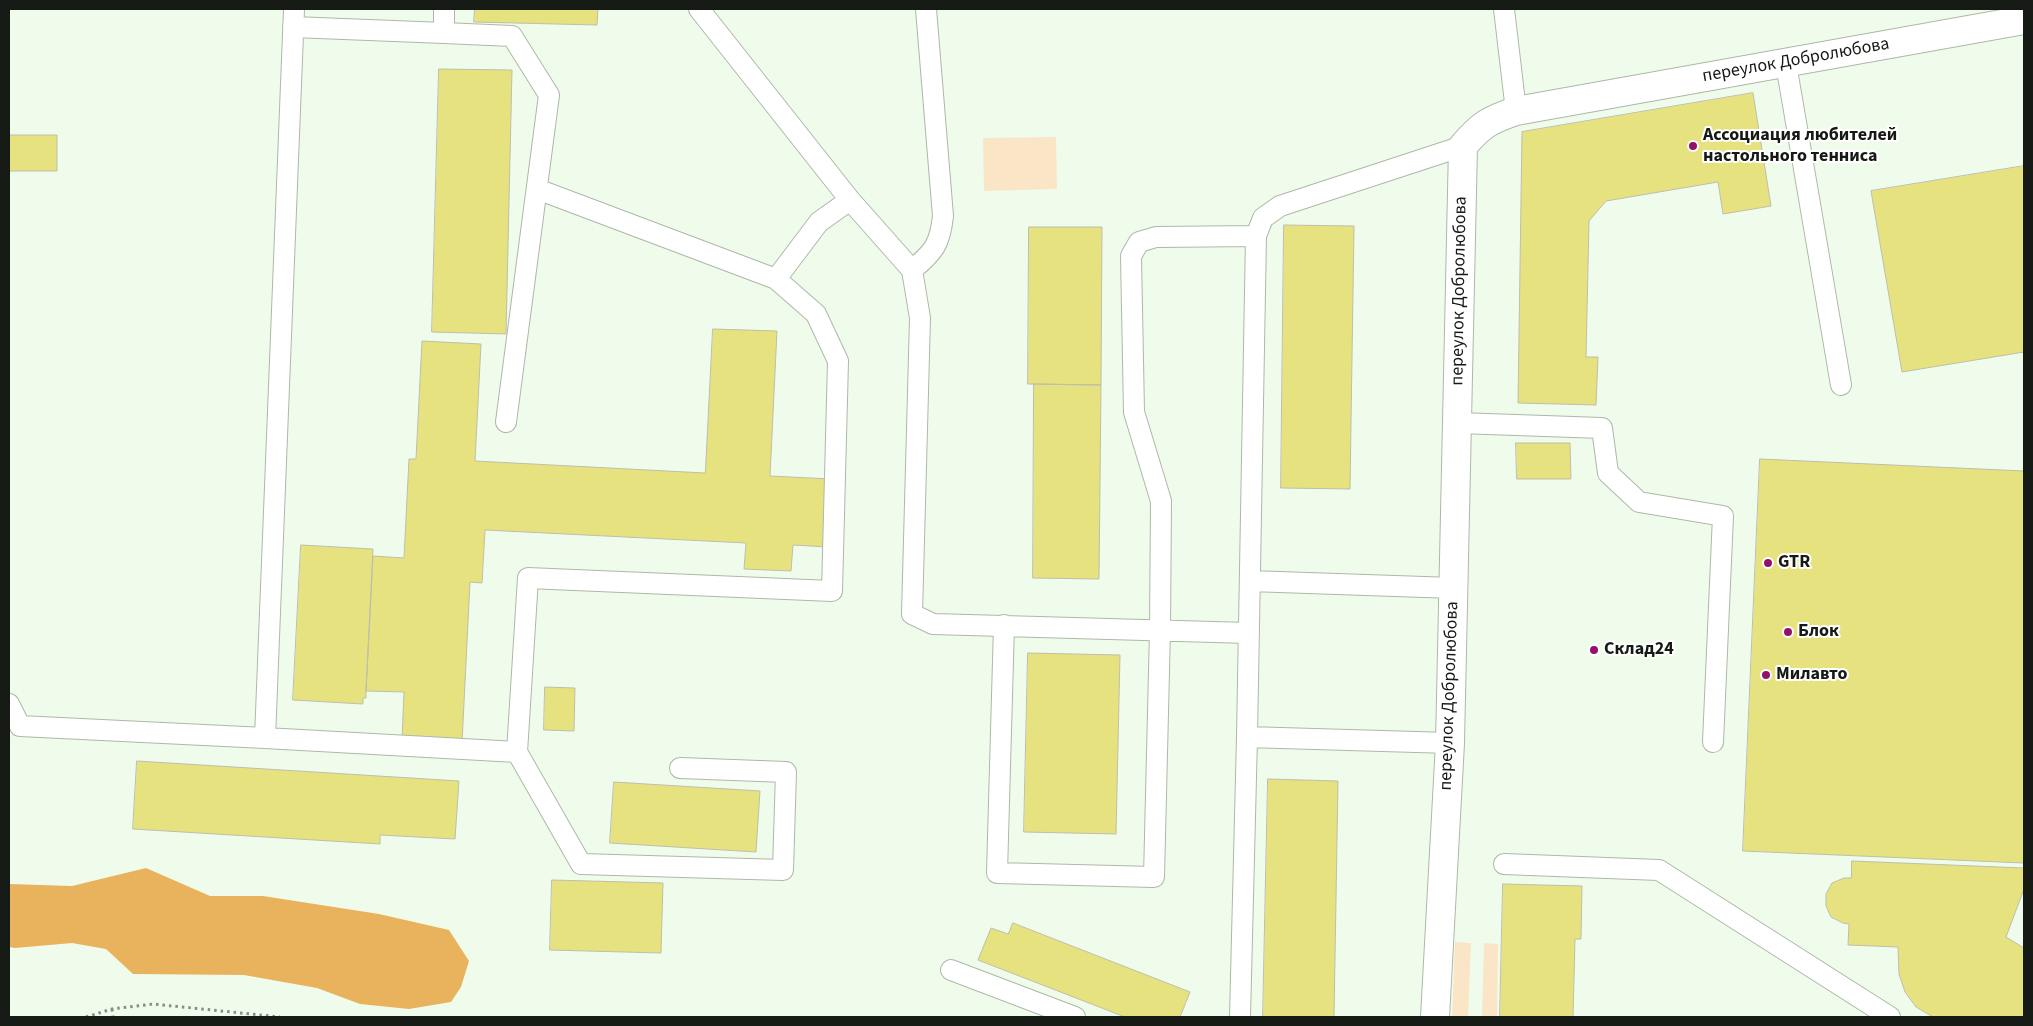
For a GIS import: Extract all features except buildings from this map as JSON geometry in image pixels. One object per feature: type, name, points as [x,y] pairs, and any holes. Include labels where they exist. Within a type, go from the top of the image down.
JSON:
[{"type":"street","name":"переулок Добролюбова","points":[[1435,1017],[1450,743],[1463,146],[1477,131],[1492,120],[1516,111],[2024,20]]},
{"type":"lane","points":[[444,9],[444,33]]},
{"type":"lane","points":[[699,9],[850,200],[912,270],[920,318],[912,614],[933,624],[1249,633]]},
{"type":"lane","points":[[912,270],[929,256],[940,237],[943,216],[926,9]]},
{"type":"lane","points":[[1504,9],[1516,111]]},
{"type":"lane","points":[[265,738],[294,18],[444,33],[512,36],[549,95],[506,422]]},
{"type":"lane","points":[[1786,64],[1841,384]]},
{"type":"lane","points":[[1240,1017],[1256,236],[1263,218],[1280,206],[1463,146]]},
{"type":"lane","points":[[537,189],[776,279],[816,314],[838,361],[832,591],[528,578],[517,752],[581,864],[783,870],[786,772],[680,768]]},
{"type":"lane","points":[[776,279],[819,222],[850,200]]},
{"type":"lane","points":[[1004,625],[997,873],[1154,876],[1161,501],[1134,412],[1131,256],[1139,242],[1156,237],[1256,236]]},
{"type":"lane","points":[[1458,423],[1602,428],[1608,473],[1639,502],[1723,516],[1713,742]]},
{"type":"lane","points":[[1250,582],[1453,588]]},
{"type":"lane","points":[[9,704],[20,726],[517,752]]},
{"type":"lane","points":[[1247,737],[1450,743]]},
{"type":"lane","points":[[1504,864],[1659,870],[1890,1017]]},
{"type":"lane","points":[[951,970],[1074,1017]]},
{"type":"path","points":[[86,1017],[112,1009],[153,1004],[280,1017]]},
{"type":"path","points":[[112,1009],[113,1017]]},
{"type":"shaded area","points":[[1056,137],[1057,189],[984,191],[983,138]]},
{"type":"shaded area","points":[[146,868],[210,896],[263,896],[379,914],[449,930],[469,961],[461,987],[451,1002],[409,1009],[360,1004],[317,988],[244,975],[133,974],[106,949],[72,943],[9,947],[9,884],[72,886]]},
{"type":"shaded area","points":[[1455,942],[1471,943],[1468,1017],[1452,1017]]},
{"type":"shaded area","points":[[1484,943],[1498,944],[1497,1017],[1482,1017]]},
{"type":"place","name":"Ассоциация любителей настольного тенниса","points":[[1693,146]]},
{"type":"place","name":"GTR","points":[[1768,563]]},
{"type":"place","name":"Блок","points":[[1788,632]]},
{"type":"place","name":"Склад24","points":[[1594,650]]},
{"type":"place","name":"Милавто","points":[[1766,675]]}]
